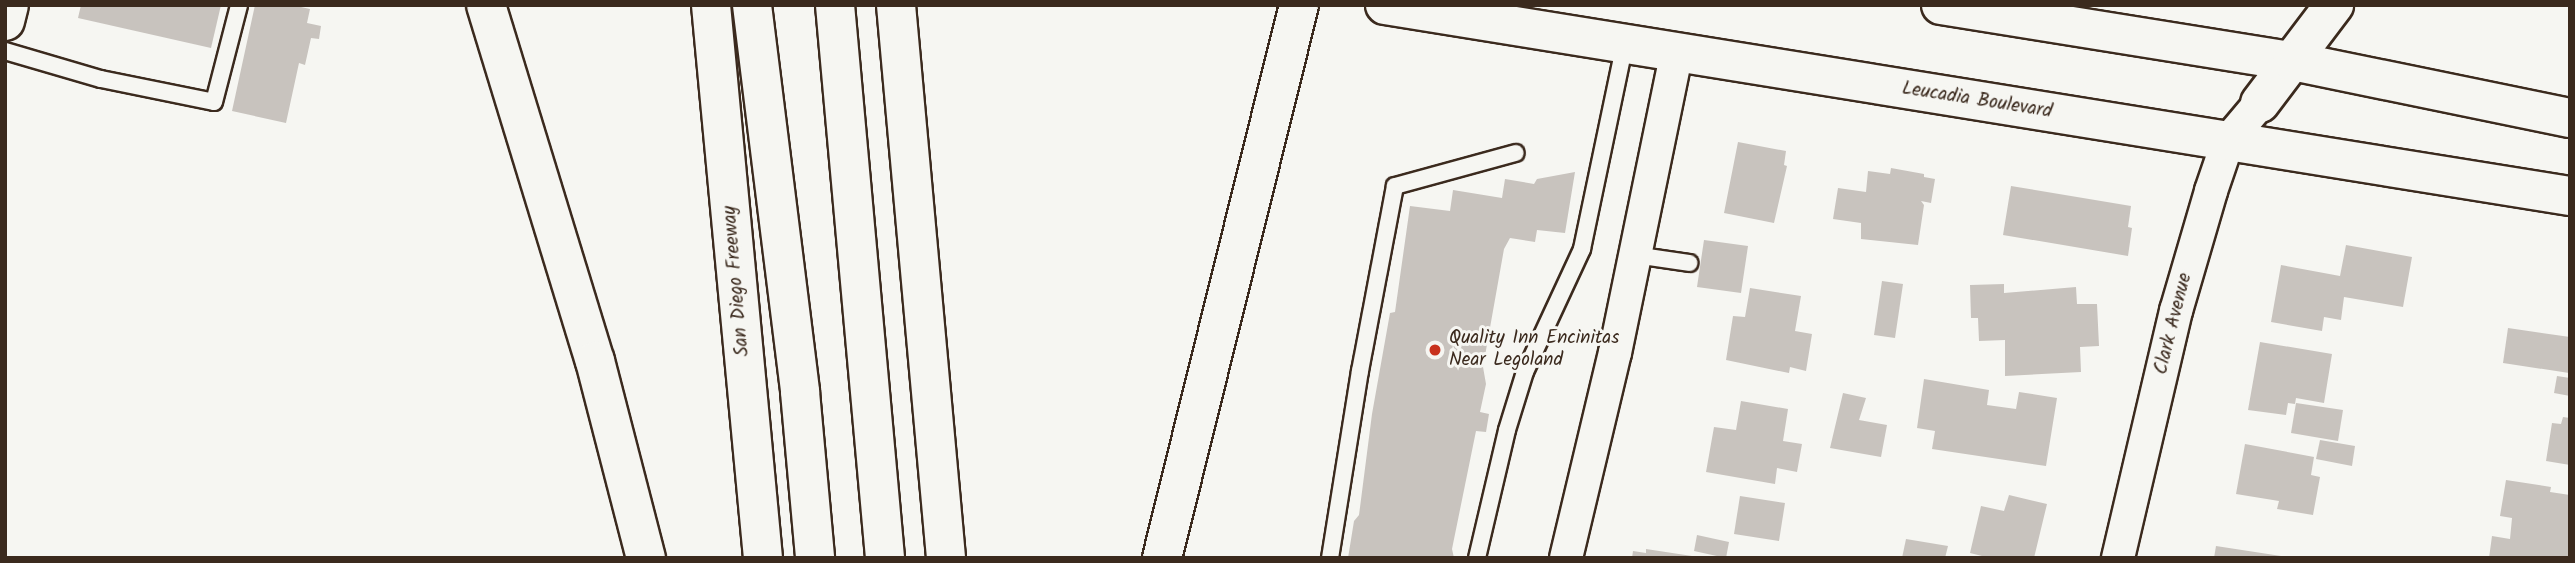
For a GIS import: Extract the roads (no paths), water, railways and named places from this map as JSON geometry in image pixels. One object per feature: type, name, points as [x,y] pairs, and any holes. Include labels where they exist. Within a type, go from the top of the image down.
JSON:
[{"type":"main road","points":[[5,21],[9,5]]},
{"type":"main road","points":[[486,5],[595,361],[646,558]]},
{"type":"main road","name":"San Diego Freeway","points":[[711,5],[762,558]]},
{"type":"main road","points":[[752,5],[800,392],[815,558]]},
{"type":"main road","points":[[835,5],[885,558]]},
{"type":"main road","points":[[896,5],[946,558]]},
{"type":"main road","points":[[1162,558],[1299,5]]},
{"type":"main road","name":"Leucadia Boulevard","points":[[1385,5],[2570,196]]},
{"type":"main road","points":[[1941,5],[2292,61],[2570,118]]},
{"type":"main road","points":[[2260,103],[2334,5]]},
{"type":"street","points":[[1566,558],[1635,255],[1676,52]]},
{"type":"street","name":"Clark Avenue","points":[[2118,558],[2176,311],[2228,141],[2260,103]]},
{"type":"lane","points":[[5,51],[101,79],[214,102],[239,5]]},
{"type":"lane","points":[[1477,558],[1507,430],[1525,372],[1582,249],[1625,44]]},
{"type":"lane","points":[[1330,558],[1360,371],[1395,186],[1516,153]]},
{"type":"lane","points":[[1635,255],[1689,262]]},
{"type":"place","name":"Quality Inn Encinitas Near Legoland","points":[[1435,350]]}]
